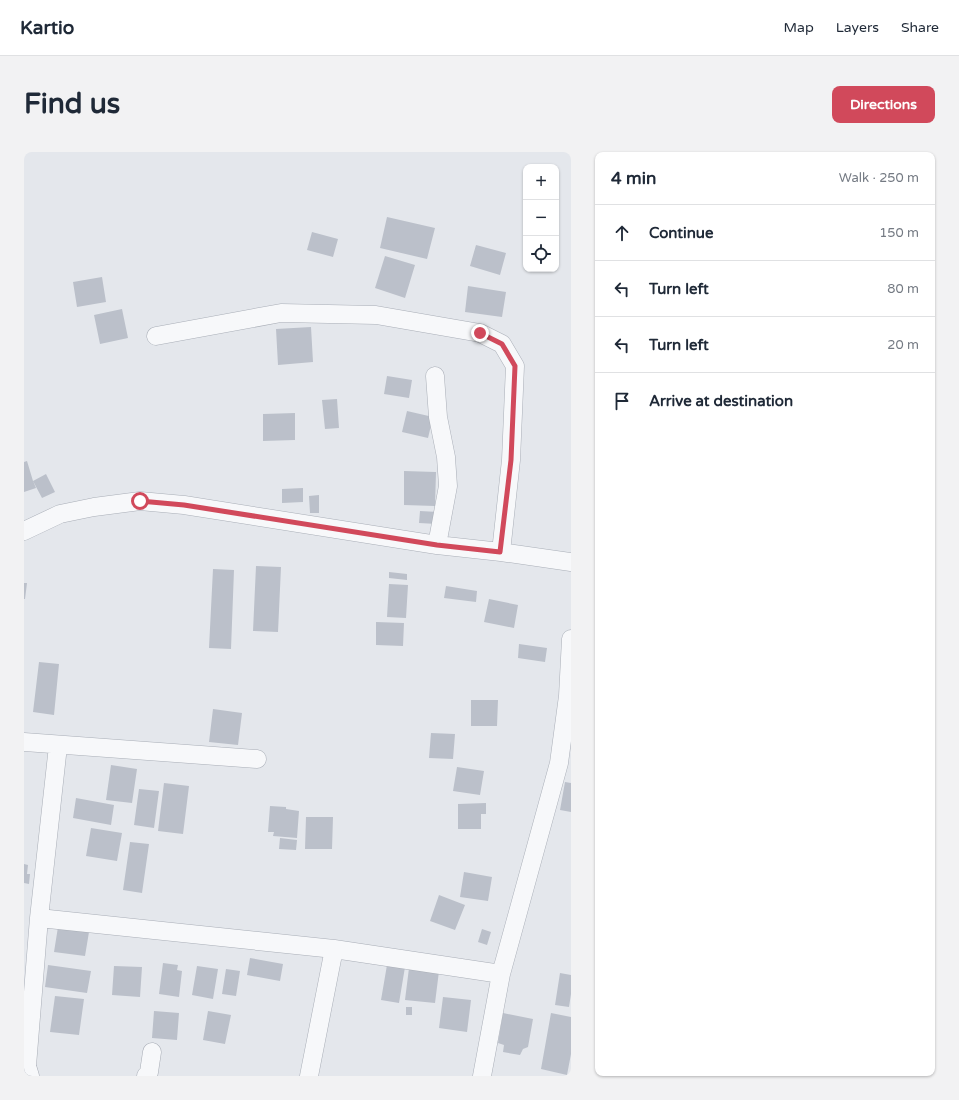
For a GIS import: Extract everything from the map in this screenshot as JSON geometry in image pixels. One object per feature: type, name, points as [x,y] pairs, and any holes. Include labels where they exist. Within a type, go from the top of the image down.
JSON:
[{"type":"street","points":[[156,336],[281,313],[376,315],[480,333],[502,344],[515,366],[511,460],[500,552]]},
{"type":"street","points":[[435,376],[438,417],[446,456],[448,486],[437,545]]},
{"type":"street","points":[[24,531],[60,514],[94,507],[140,501],[184,505],[437,545],[571,562]]},
{"type":"street","points":[[482,1076],[501,974],[565,764],[571,639]]},
{"type":"street","points":[[24,742],[58,746],[257,759]]},
{"type":"street","points":[[30,1076],[27,1066],[39,918],[58,746]]},
{"type":"street","points":[[39,918],[334,949],[501,974]]},
{"type":"street","points":[[309,1076],[334,949]]},
{"type":"street","points":[[146,1076],[149,1072],[152,1052]]},
{"type":"building","points":[[387,217],[435,228],[427,259],[380,248]]},
{"type":"building","points":[[312,232],[338,239],[333,257],[307,250]]},
{"type":"building","points":[[476,245],[506,253],[500,275],[470,266]]},
{"type":"building","points":[[385,256],[415,265],[405,298],[375,288]]},
{"type":"building","points":[[102,277],[106,302],[77,307],[73,282]]},
{"type":"building","points":[[468,286],[506,292],[502,317],[465,312]]},
{"type":"building","points":[[122,309],[128,338],[100,344],[94,315]]},
{"type":"building","points":[[311,327],[313,362],[278,365],[276,329]]},
{"type":"building","points":[[387,376],[412,380],[409,398],[384,394]]},
{"type":"building","points":[[337,399],[339,428],[325,429],[322,400]]},
{"type":"building","points":[[407,411],[433,417],[428,438],[402,432]]},
{"type":"building","points":[[295,413],[295,440],[263,441],[263,414]]},
{"type":"building","points":[[27,461],[36,488],[24,492],[24,462]]},
{"type":"building","points":[[404,471],[436,472],[435,506],[404,505]]},
{"type":"building","points":[[46,474],[55,492],[42,498],[33,481]]},
{"type":"building","points":[[303,488],[303,502],[282,503],[282,489]]},
{"type":"building","points":[[319,495],[319,513],[310,513],[309,496]]},
{"type":"building","points":[[420,511],[438,512],[437,524],[419,523]]},
{"type":"building","points":[[256,566],[281,567],[278,632],[253,631]]},
{"type":"building","points":[[213,569],[234,570],[231,649],[209,648]]},
{"type":"building","points":[[389,572],[407,574],[407,580],[389,578]]},
{"type":"building","points":[[24,583],[27,583],[25,599],[24,599]]},
{"type":"building","points":[[389,584],[408,585],[406,618],[387,617]]},
{"type":"building","points":[[446,586],[477,591],[476,602],[444,598]]},
{"type":"building","points":[[489,599],[518,605],[514,628],[484,622]]},
{"type":"building","points":[[376,622],[404,623],[403,646],[376,645]]},
{"type":"building","points":[[519,644],[547,648],[545,662],[518,658]]},
{"type":"building","points":[[39,662],[59,664],[54,715],[33,712]]},
{"type":"building","points":[[471,700],[498,700],[497,726],[471,726]]},
{"type":"building","points":[[213,709],[242,713],[238,745],[209,742]]},
{"type":"building","points":[[431,733],[455,734],[453,759],[429,758]]},
{"type":"building","points":[[111,765],[137,769],[132,803],[106,800]]},
{"type":"building","points":[[457,767],[484,771],[480,795],[453,791]]},
{"type":"building","points":[[565,782],[571,783],[571,812],[560,810]]},
{"type":"building","points":[[164,783],[189,786],[183,834],[158,831]]},
{"type":"building","points":[[139,789],[159,791],[154,828],[134,825]]},
{"type":"building","points":[[76,798],[114,805],[111,825],[73,818]]},
{"type":"building","points":[[486,803],[486,814],[481,814],[481,829],[458,829],[458,804]]},
{"type":"building","points":[[270,806],[286,807],[286,809],[299,811],[297,838],[273,836],[274,832],[268,832]]},
{"type":"building","points":[[306,817],[333,817],[332,849],[305,849]]},
{"type":"building","points":[[91,828],[122,833],[117,861],[86,856]]},
{"type":"building","points":[[280,838],[297,840],[296,850],[279,849]]},
{"type":"building","points":[[130,842],[149,844],[142,893],[123,890]]},
{"type":"building","points":[[24,864],[28,865],[27,874],[30,874],[29,884],[24,883]]},
{"type":"building","points":[[464,872],[492,877],[488,901],[460,897]]},
{"type":"building","points":[[439,895],[465,905],[455,930],[430,921]]},
{"type":"building","points":[[58,927],[89,932],[85,956],[54,952]]},
{"type":"building","points":[[482,929],[491,932],[487,945],[478,942]]},
{"type":"building","points":[[250,958],[283,964],[280,981],[247,975]]},
{"type":"building","points":[[163,963],[178,965],[177,970],[182,971],[179,997],[159,994]]},
{"type":"building","points":[[48,965],[91,971],[87,993],[45,987]]},
{"type":"building","points":[[387,965],[405,967],[399,1003],[381,1000]]},
{"type":"building","points":[[114,966],[142,967],[140,997],[112,995]]},
{"type":"building","points":[[197,966],[218,969],[213,999],[192,995]]},
{"type":"building","points":[[409,968],[439,971],[435,1003],[405,1000]]},
{"type":"building","points":[[226,969],[240,971],[236,996],[222,994]]},
{"type":"building","points":[[560,973],[571,975],[569,1007],[555,1005]]},
{"type":"building","points":[[55,996],[84,999],[79,1035],[50,1032]]},
{"type":"building","points":[[443,997],[471,1000],[467,1032],[439,1028]]},
{"type":"building","points":[[406,1007],[412,1007],[412,1015],[406,1015]]},
{"type":"building","points":[[154,1011],[179,1013],[177,1040],[152,1038]]},
{"type":"building","points":[[208,1011],[231,1015],[225,1044],[203,1040]]},
{"type":"building","points":[[503,1013],[533,1019],[528,1047],[523,1049],[520,1055],[503,1052],[504,1045],[498,1043]]},
{"type":"building","points":[[551,1013],[571,1017],[571,1054],[567,1075],[541,1069]]},
{"type":"route","points":[[140,501],[184,505],[437,545],[500,552],[511,460],[515,366],[502,344],[480,333]]}]
